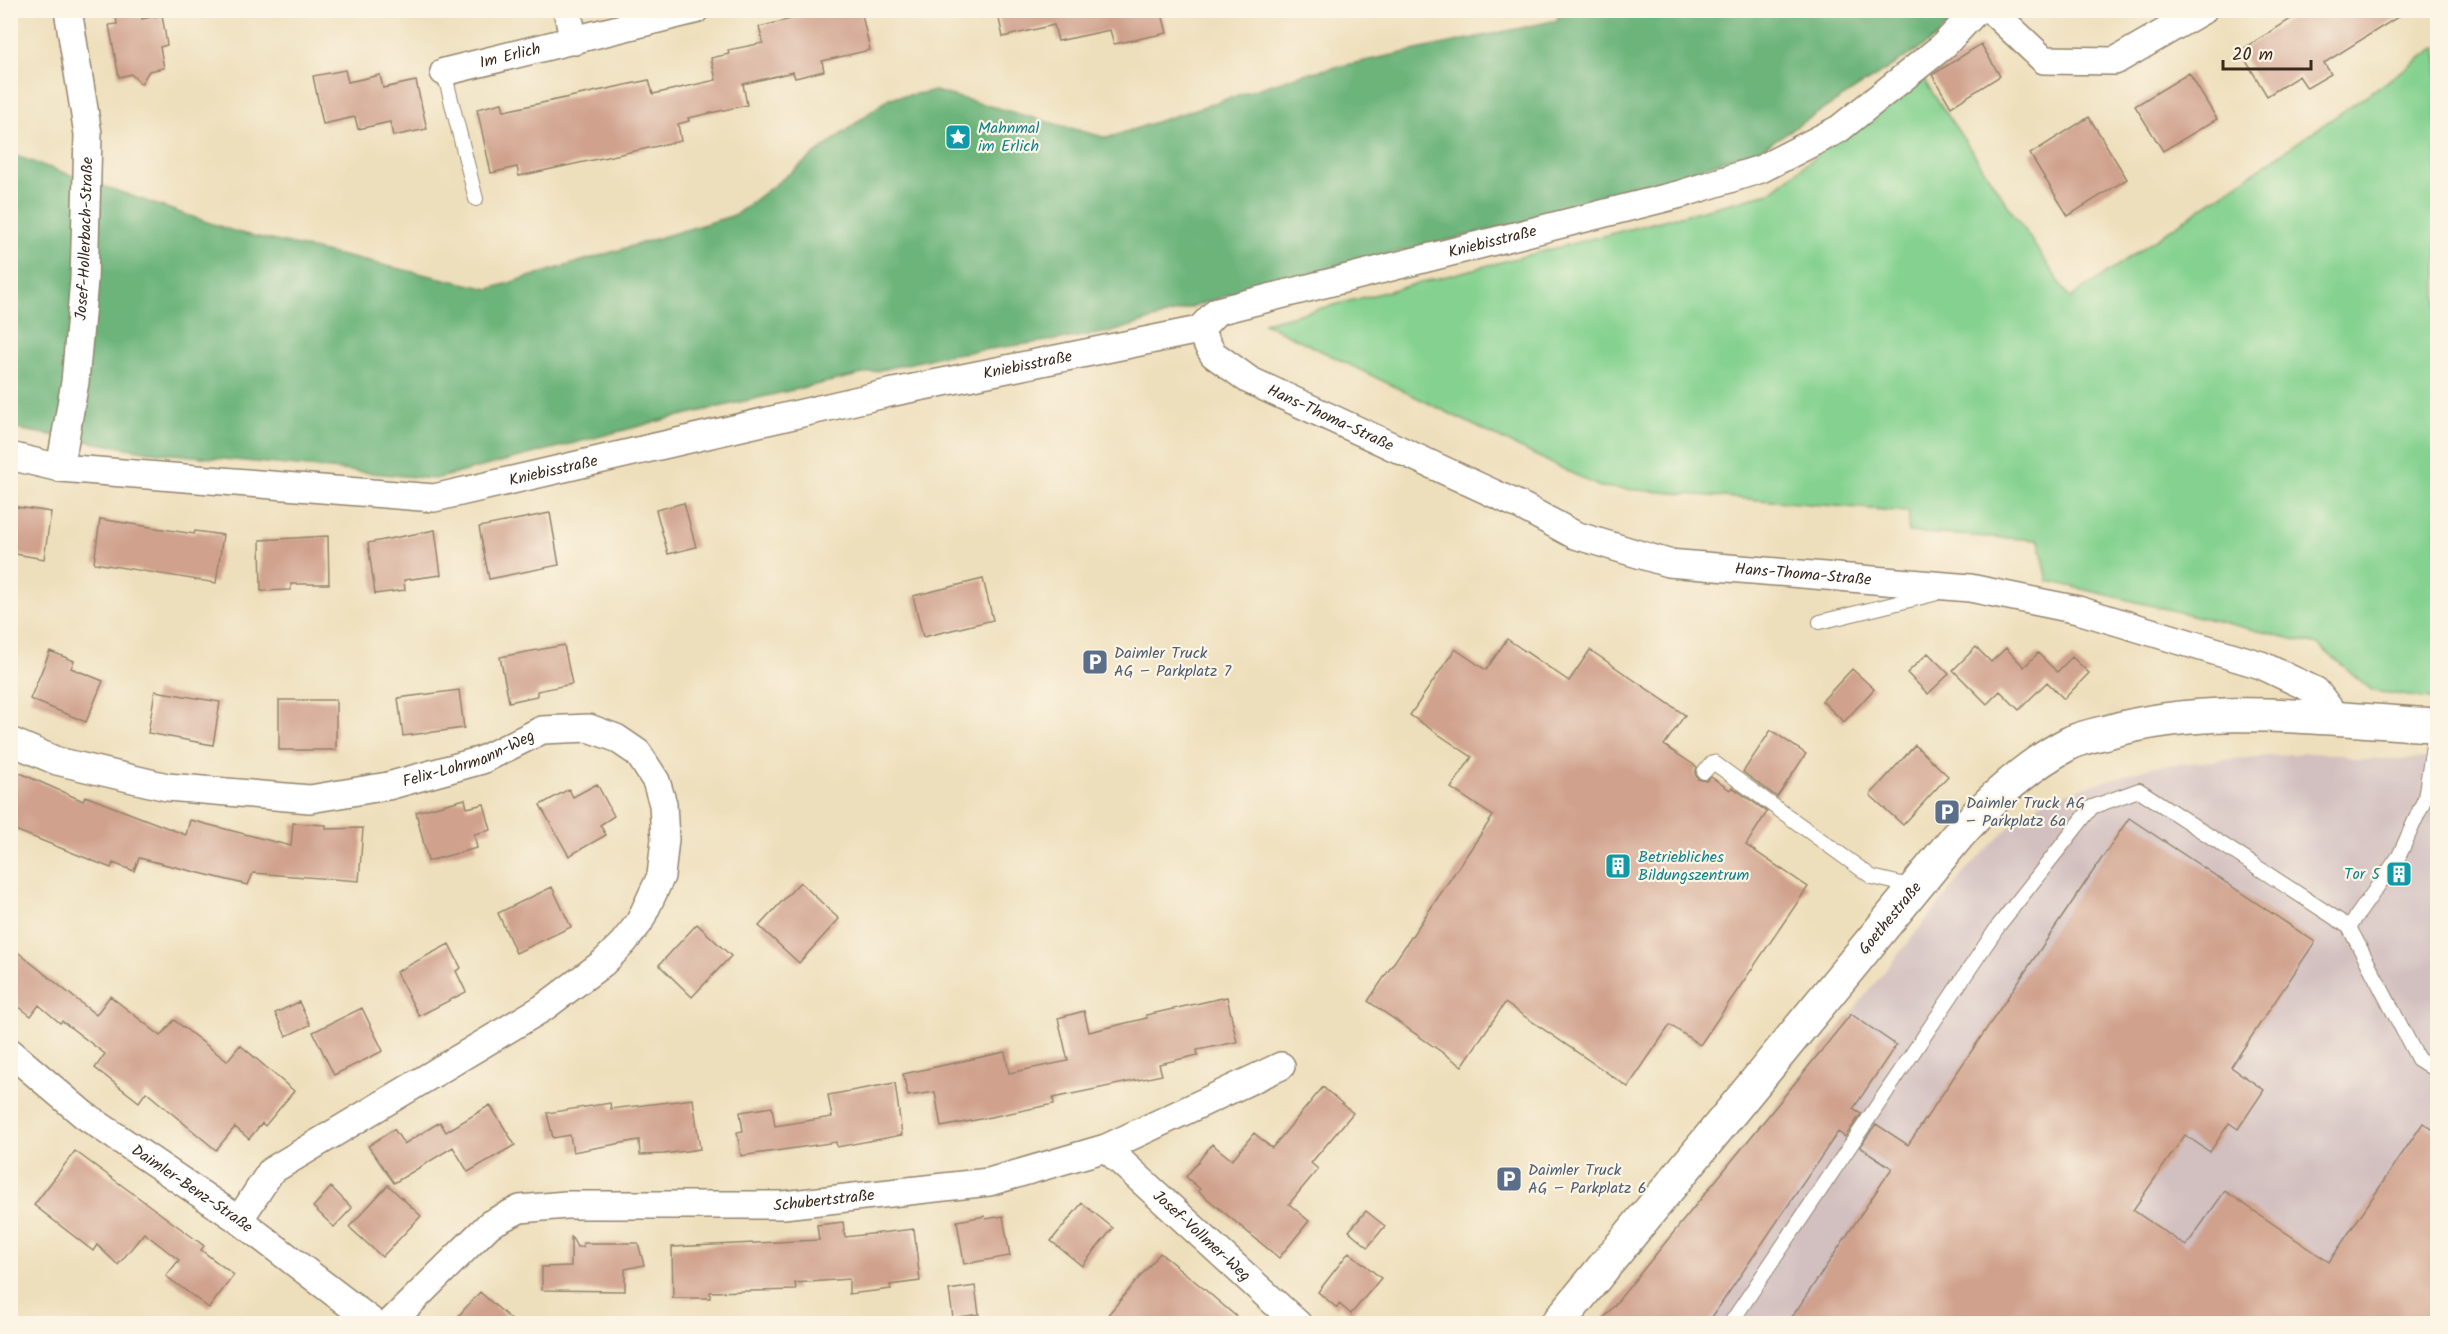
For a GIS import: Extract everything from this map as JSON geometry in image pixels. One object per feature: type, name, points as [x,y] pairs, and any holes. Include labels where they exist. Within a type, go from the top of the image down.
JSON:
[{"type":"street","name":"Josef-Hollerbach-Straße","points":[[60,468],[76,370],[84,280],[88,134],[68,10]]},
{"type":"street","points":[[567,10],[574,41]]},
{"type":"street","name":"Im Erlich","points":[[444,72],[695,10]]},
{"type":"street","name":"Kniebisstraße","points":[[10,456],[60,468],[434,498],[889,393],[1199,330],[1217,311],[1681,194],[1761,169],[1839,129],[1943,46],[1977,10]]},
{"type":"street","points":[[1991,10],[2044,60],[2115,61],[2203,10]]},
{"type":"street","name":"Hans-Thoma-Straße","points":[[1199,330],[1213,354],[1249,380],[1523,507],[1575,535],[1668,563],[1970,588],[2078,610],[2261,664],[2316,691],[2338,720]]},
{"type":"street","name":"Goethestraße","points":[[1557,1323],[1990,799],[2069,743],[2124,727],[2166,719],[2241,713],[2338,720]]},
{"type":"street","points":[[2338,720],[2437,725]]},
{"type":"street","name":"Felix-Lohrmann-Weg","points":[[10,741],[57,761],[167,786],[310,799],[388,786],[482,760],[542,730],[589,728],[616,738],[638,753],[656,781],[663,804],[665,839],[661,876],[639,923],[622,943],[603,963],[543,1008],[271,1172],[239,1220]]},
{"type":"street","name":"Daimler-Benz-Straße","points":[[10,1052],[84,1115],[239,1220],[375,1323]]},
{"type":"street","name":"Schubertstraße","points":[[389,1323],[490,1224],[520,1209],[567,1205],[783,1205],[989,1182],[1106,1148],[1281,1066]]},
{"type":"street","name":"Josef-Vollmer-Weg","points":[[1106,1148],[1298,1323]]},
{"type":"lane","points":[[444,72],[476,199]]},
{"type":"lane","points":[[1820,622],[1908,598],[1970,588]]},
{"type":"lane","points":[[2349,927],[2398,856],[2425,798],[2437,725]]},
{"type":"lane","points":[[1704,772],[1713,762],[1872,878],[1916,888]]},
{"type":"lane","points":[[1730,1323],[1999,925],[2092,807],[2139,790],[2349,927],[2418,1059],[2438,1072]]},
{"type":"shaded area","points":[[2303,753],[2342,754],[2357,760],[2437,758],[2437,1323],[1600,1324],[1968,868],[2012,824],[2048,798],[2155,766]]},
{"type":"green space","points":[[1557,11],[1964,11],[1933,40],[1764,147],[1583,208],[1265,284],[1112,332],[946,355],[671,418],[435,479],[150,452],[11,428],[10,154],[236,232],[489,289],[735,215],[889,98],[935,91],[1107,138],[1303,74],[1558,20]]},
{"type":"green space","points":[[2437,47],[2437,700],[2373,691],[2318,645],[2048,581],[2039,540],[1908,532],[1909,512],[1600,487],[1264,323],[1769,193],[1920,74],[2070,298]]},
{"type":"building","points":[[115,10],[141,10],[142,19],[162,15],[167,45],[160,47],[164,68],[149,71],[141,84],[131,74],[119,77],[109,25],[117,24]]},
{"type":"building","points":[[810,10],[861,10],[870,50],[822,61],[824,71],[795,78],[793,72],[743,84],[747,105],[688,118],[689,121],[678,124],[681,141],[519,176],[517,167],[491,173],[477,109],[502,103],[504,111],[649,80],[653,94],[716,80],[711,58],[729,54],[728,50],[763,43],[759,27],[811,14]]},
{"type":"building","points":[[997,10],[1161,10],[1167,33],[1114,44],[1110,30],[1058,41],[1054,25],[1003,37]]},
{"type":"building","points":[[2305,10],[2409,10],[2324,63],[2331,74],[2307,88],[2299,76],[2267,96],[2240,51]]},
{"type":"building","points":[[1981,44],[2000,76],[1951,107],[1932,75]]},
{"type":"building","points":[[345,70],[348,82],[380,75],[383,88],[416,81],[427,129],[393,136],[390,122],[358,129],[355,117],[323,124],[313,76]]},
{"type":"building","points":[[2189,73],[2217,119],[2163,151],[2135,106]]},
{"type":"building","points":[[2089,117],[2127,179],[2068,216],[2030,154]]},
{"type":"building","points":[[684,503],[696,547],[668,554],[656,510]]},
{"type":"building","points":[[10,506],[51,512],[44,559],[10,553]]},
{"type":"building","points":[[550,513],[559,565],[489,579],[479,527]]},
{"type":"building","points":[[100,519],[194,534],[195,531],[223,535],[216,583],[94,563]]},
{"type":"building","points":[[435,530],[441,575],[404,580],[405,590],[375,594],[368,543]]},
{"type":"building","points":[[328,536],[329,584],[291,584],[291,590],[261,591],[260,540]]},
{"type":"building","points":[[983,579],[993,620],[923,637],[913,596]]},
{"type":"building","name":"Betriebliches Bildungszentrum","points":[[1507,639],[1569,681],[1590,650],[1685,715],[1664,745],[1697,767],[1695,774],[1698,779],[1706,781],[1711,777],[1730,790],[1732,787],[1767,812],[1746,845],[1808,887],[1700,1045],[1670,1025],[1628,1087],[1505,1003],[1462,1066],[1368,1001],[1493,816],[1451,788],[1472,757],[1410,715],[1455,649],[1486,670]]},
{"type":"building","points":[[564,645],[572,684],[537,691],[537,696],[509,702],[500,657]]},
{"type":"building","points":[[1976,647],[1991,662],[2006,648],[2024,667],[2038,653],[2057,672],[2072,657],[2089,673],[2064,699],[2047,682],[2019,710],[2000,691],[1987,704],[1953,670]]},
{"type":"building","points":[[50,651],[74,661],[71,668],[103,681],[86,722],[30,699]]},
{"type":"building","points":[[1928,653],[1949,674],[1928,694],[1907,673]]},
{"type":"building","points":[[1852,669],[1874,689],[1844,722],[1822,701]]},
{"type":"building","points":[[459,690],[464,728],[403,736],[398,698]]},
{"type":"building","points":[[155,691],[220,702],[213,745],[148,733]]},
{"type":"building","points":[[279,700],[336,700],[336,750],[279,750]]},
{"type":"building","points":[[1771,730],[1806,754],[1777,797],[1743,772]]},
{"type":"building","points":[[1915,745],[1948,776],[1903,825],[1870,795]]},
{"type":"building","points":[[20,773],[83,801],[85,796],[186,835],[190,820],[291,846],[293,823],[326,825],[326,829],[363,828],[359,881],[253,873],[248,885],[139,858],[134,871],[113,863],[111,868],[10,828],[10,774],[18,777]]},
{"type":"building","points":[[597,784],[614,816],[600,825],[606,835],[569,856],[540,805],[569,789],[573,797]]},
{"type":"building","points":[[465,799],[467,808],[484,804],[491,830],[474,834],[477,848],[428,861],[416,812]]},
{"type":"building","points":[[2129,818],[2315,942],[2231,1067],[2264,1090],[2238,1129],[2229,1123],[2210,1152],[2185,1135],[2133,1210],[2186,1246],[2225,1191],[2329,1262],[2423,1123],[2438,1133],[2438,1323],[1788,1323],[1892,1168],[1860,1147],[1876,1124],[1908,1145]]},
{"type":"building","points":[[800,882],[839,919],[799,963],[759,926]]},
{"type":"building","points":[[552,887],[571,927],[516,953],[498,913]]},
{"type":"building","points":[[697,924],[731,956],[692,997],[659,965]]},
{"type":"building","points":[[449,944],[461,968],[456,971],[466,992],[419,1016],[396,972]]},
{"type":"building","points":[[10,946],[96,1015],[110,996],[161,1036],[174,1020],[227,1061],[240,1045],[294,1091],[265,1126],[262,1123],[249,1139],[235,1127],[216,1150],[146,1092],[139,1102],[95,1068],[105,1054],[62,1021],[60,1023],[39,1005],[31,1016],[10,1000]]},
{"type":"building","points":[[1227,997],[1237,1042],[1197,1050],[1198,1055],[1159,1064],[1162,1075],[1053,1098],[1054,1104],[941,1127],[935,1092],[908,1096],[903,1074],[1005,1052],[1009,1073],[1068,1061],[1058,1018],[1084,1011],[1089,1032],[1147,1018],[1146,1015]]},
{"type":"building","points":[[299,1002],[310,1025],[286,1036],[275,1013]]},
{"type":"building","points":[[362,1008],[383,1051],[334,1075],[313,1032]]},
{"type":"building","points":[[1851,1014],[1896,1045],[1853,1109],[1861,1114],[1845,1137],[1838,1132],[1708,1323],[1600,1323]]},
{"type":"building","points":[[895,1083],[902,1135],[837,1147],[836,1142],[741,1156],[737,1132],[743,1131],[740,1112],[772,1107],[775,1126],[832,1117],[828,1095]]},
{"type":"building","points":[[1323,1087],[1353,1113],[1311,1163],[1318,1169],[1289,1204],[1309,1221],[1279,1258],[1198,1191],[1200,1189],[1186,1177],[1212,1144],[1232,1160],[1254,1133],[1272,1148]]},
{"type":"building","points":[[693,1099],[700,1149],[664,1154],[640,1155],[639,1140],[573,1152],[570,1135],[553,1138],[547,1113],[610,1103],[611,1109]]},
{"type":"building","points":[[490,1105],[515,1145],[468,1172],[453,1147],[394,1183],[368,1146],[394,1129],[404,1144],[440,1122],[446,1132]]},
{"type":"building","points":[[75,1151],[204,1246],[201,1250],[234,1275],[209,1308],[166,1276],[179,1260],[144,1233],[118,1265],[97,1245],[93,1251],[34,1205]]},
{"type":"building","points":[[388,1185],[421,1216],[382,1257],[349,1227]]},
{"type":"building","points":[[331,1187],[352,1208],[334,1227],[313,1207]]},
{"type":"building","points":[[1082,1203],[1113,1228],[1082,1266],[1051,1241]]},
{"type":"building","points":[[1366,1211],[1385,1226],[1368,1247],[1349,1231]]},
{"type":"building","points":[[985,1216],[986,1219],[1003,1216],[1010,1256],[964,1264],[957,1221]]},
{"type":"building","points":[[843,1222],[845,1237],[914,1229],[920,1281],[890,1285],[891,1289],[849,1294],[849,1279],[795,1283],[796,1290],[710,1292],[710,1298],[673,1298],[672,1247],[819,1240],[817,1225]]},
{"type":"building","points":[[571,1236],[577,1247],[583,1247],[583,1243],[638,1243],[644,1265],[625,1269],[625,1291],[542,1290],[542,1267],[571,1266]]},
{"type":"building","points":[[1349,1252],[1381,1278],[1351,1314],[1339,1304],[1337,1308],[1318,1292]]},
{"type":"building","points":[[1160,1253],[1197,1283],[1244,1323],[1101,1323]]},
{"type":"building","points":[[975,1286],[979,1314],[953,1318],[949,1290]]},
{"type":"building","points":[[480,1292],[515,1323],[452,1323]]},
{"type":"place","name":"Mahnmal im Erlich","points":[[958,137]]},
{"type":"place","name":"Daimler Truck AG − Parkplatz 7","points":[[1095,662]]},
{"type":"place","name":"Daimler Truck AG − Parkplatz 6a","points":[[1947,812]]},
{"type":"place","name":"Betriebliches Bildungszentrum","points":[[1618,866]]},
{"type":"place","name":"Tor 5","points":[[2399,874]]},
{"type":"place","name":"Daimler Truck AG − Parkplatz 6","points":[[1509,1179]]}]
